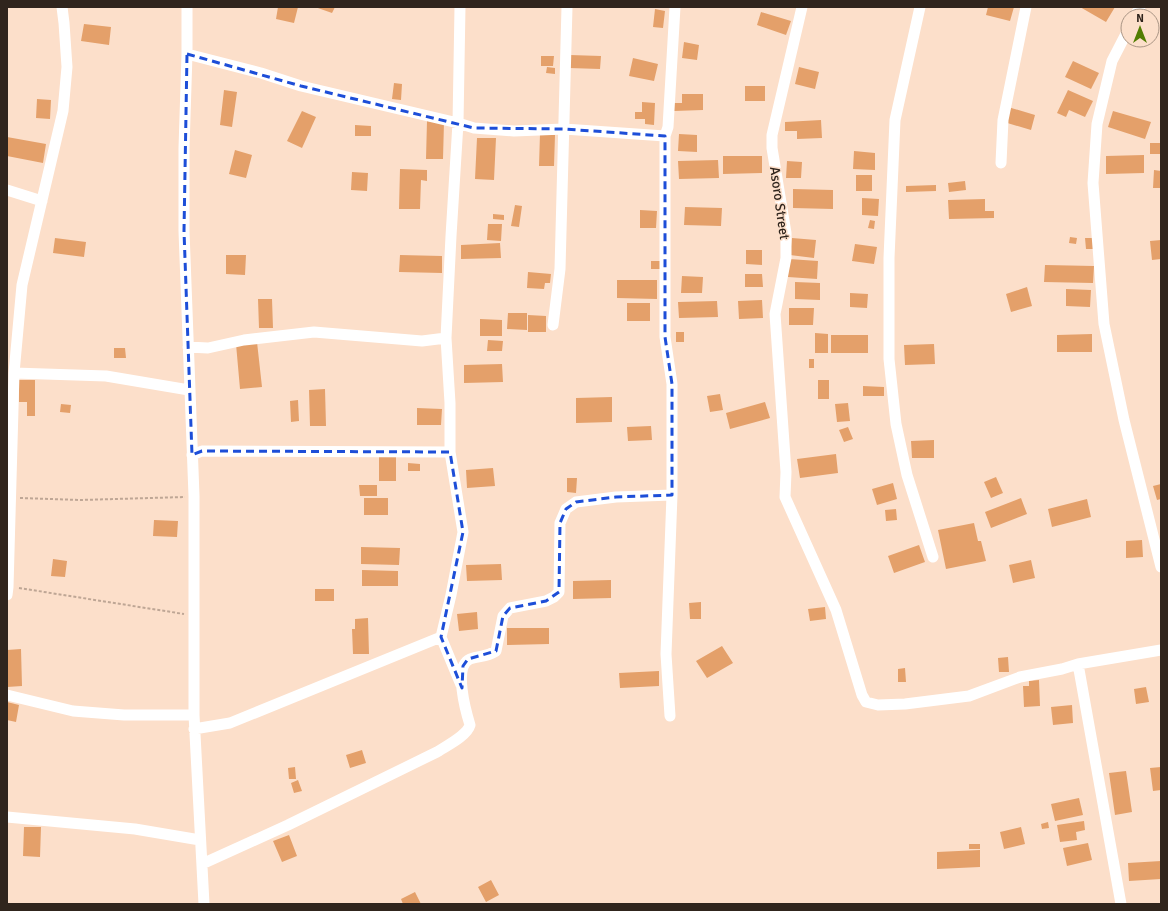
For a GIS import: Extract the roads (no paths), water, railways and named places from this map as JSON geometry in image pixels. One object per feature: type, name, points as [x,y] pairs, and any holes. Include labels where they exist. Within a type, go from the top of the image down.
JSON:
[{"type":"street","points":[[8,591],[14,373],[22,285],[63,111],[67,67],[62,7]]},
{"type":"street","points":[[187,7],[184,231],[194,496],[194,729],[204,904]]},
{"type":"street","points":[[202,864],[288,825],[437,752],[458,738],[468,729],[470,725],[462,688],[441,637],[463,532],[450,452],[450,403],[446,338],[458,122],[460,7]]},
{"type":"street","points":[[553,325],[560,269],[567,7]]},
{"type":"street","points":[[670,716],[666,654],[672,495],[672,384],[665,337],[665,136],[668,127],[675,7]]},
{"type":"street","name":"Asoro Street","points":[[802,7],[772,135],[772,148],[786,233],[786,258],[775,314],[786,472],[785,497],[836,610],[862,695],[866,702],[878,705],[905,704],[969,696],[1020,676],[1062,669],[1078,664]]},
{"type":"street","points":[[920,7],[895,120],[889,258],[889,359],[896,424],[907,475],[933,557]]},
{"type":"street","points":[[1001,163],[1003,120],[1026,7]]},
{"type":"street","points":[[1120,46],[1112,61],[1097,124],[1093,183],[1104,324],[1124,420],[1161,567]]},
{"type":"street","points":[[187,54],[261,72],[301,86],[458,122],[474,128],[514,131],[564,129],[665,136]]},
{"type":"street","points":[[7,190],[42,201]]},
{"type":"street","points":[[188,348],[208,348],[244,340],[314,332],[422,341],[446,338]]},
{"type":"street","points":[[14,373],[106,376],[190,390]]},
{"type":"street","points":[[192,455],[202,450],[450,452]]},
{"type":"street","points":[[462,688],[463,666],[468,659],[490,655],[496,651],[503,616],[510,608],[546,601],[554,597],[559,592],[560,523],[566,509],[576,502],[616,497],[672,495]]},
{"type":"street","points":[[194,729],[230,723],[441,637]]},
{"type":"street","points":[[1121,904],[1078,664],[1161,650]]},
{"type":"street","points":[[7,695],[73,711],[124,715],[194,715]]},
{"type":"street","points":[[7,816],[135,829],[200,840]]}]
